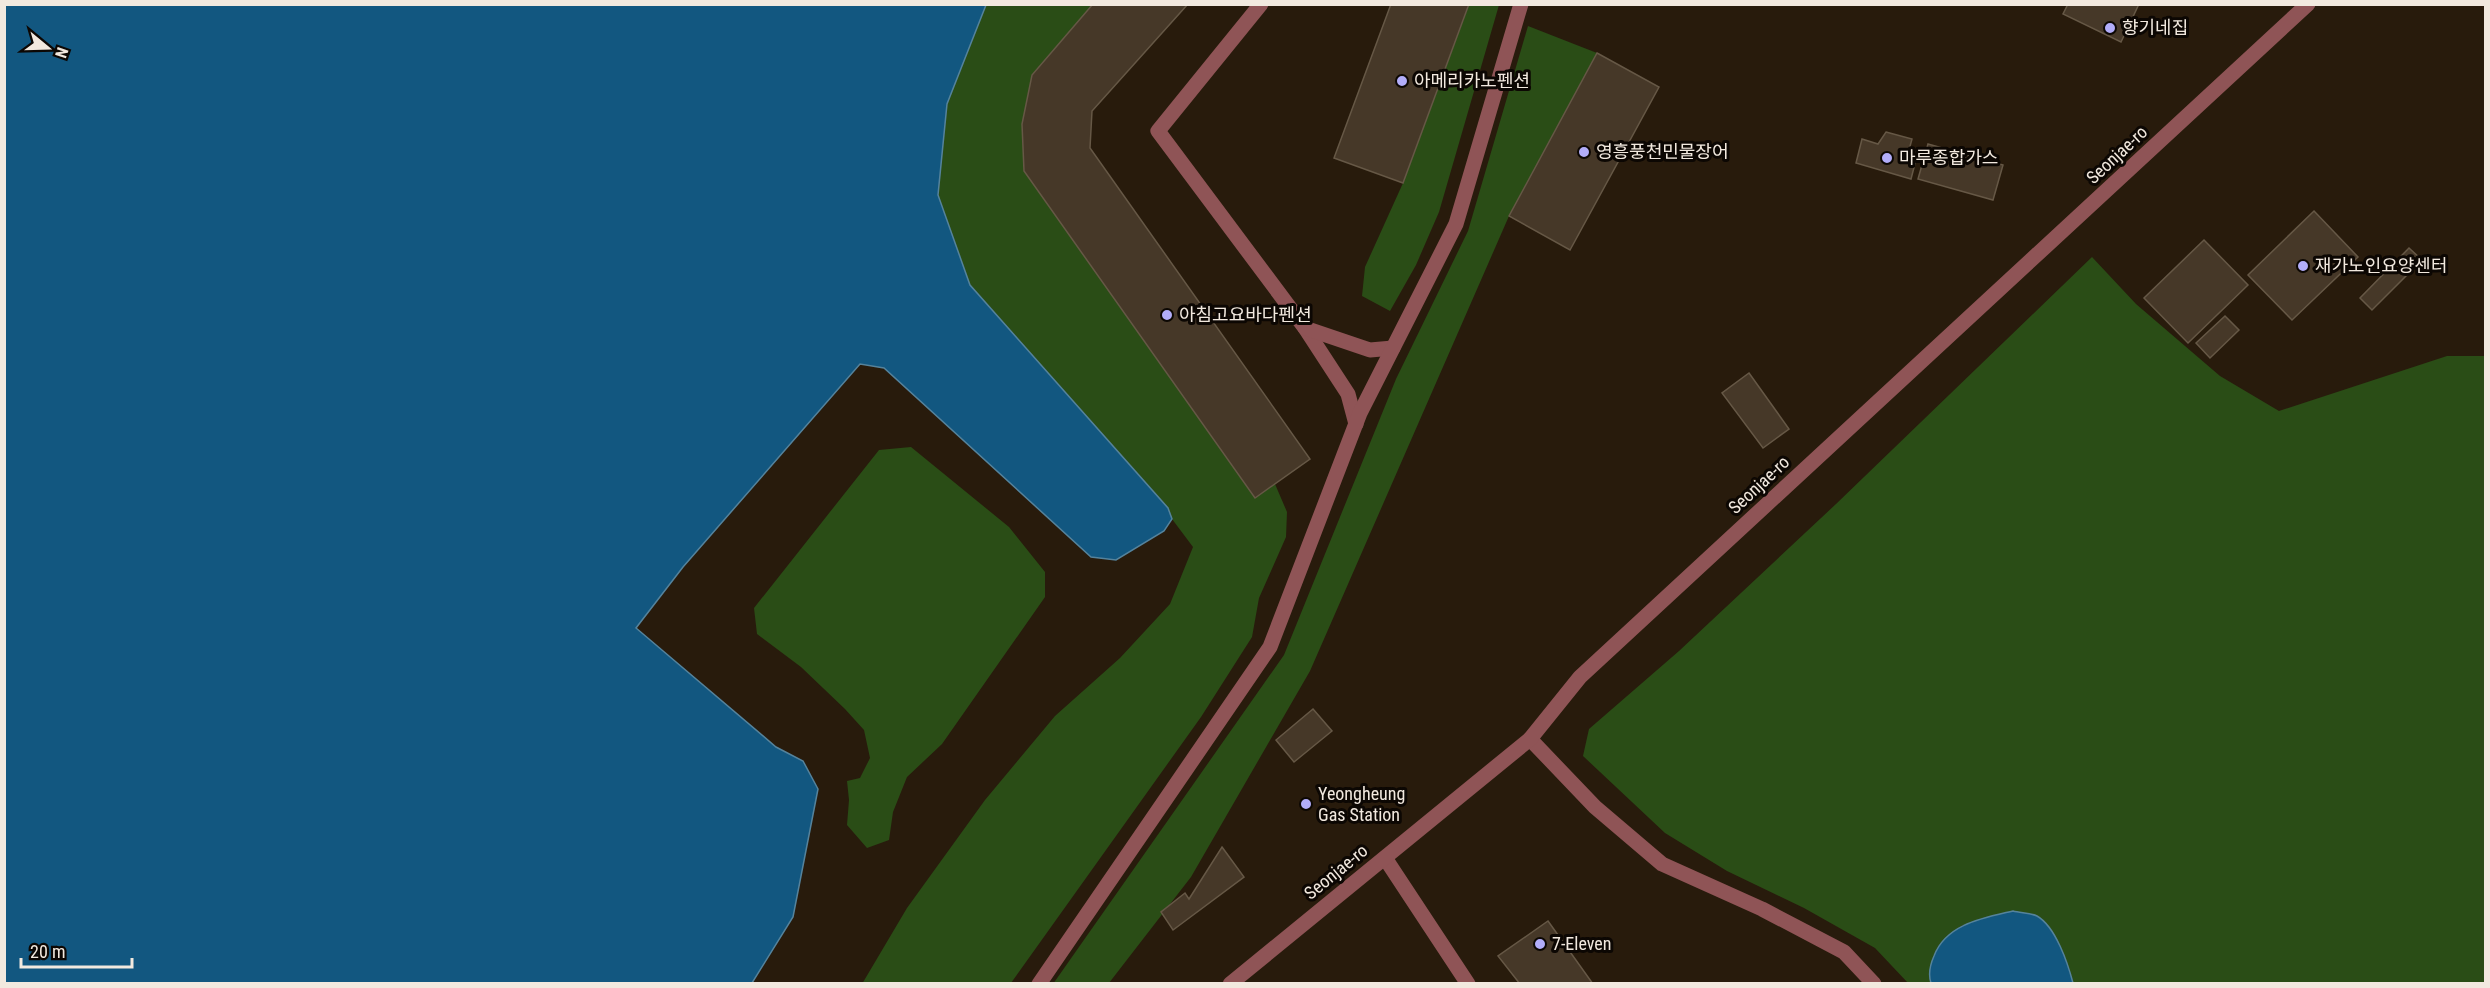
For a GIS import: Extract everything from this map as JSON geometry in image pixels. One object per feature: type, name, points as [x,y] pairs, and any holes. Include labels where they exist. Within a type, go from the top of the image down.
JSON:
[{"type":"street","points":[[1261,4],[1158,130],[1305,328],[1348,394],[1356,424]]},
{"type":"street","points":[[1039,984],[1270,647],[1356,424],[1456,224],[1521,4]]},
{"type":"street","name":"Seonjae-ro","points":[[1230,984],[1530,740],[1580,677],[2308,4]]},
{"type":"street","points":[[1305,328],[1370,350],[1393,348]]},
{"type":"street","points":[[1530,740],[1595,807],[1662,864],[1762,909],[1844,952],[1875,984]]},
{"type":"street","points":[[1385,858],[1468,984]]},
{"type":"green space","points":[[986,5],[1093,5],[1032,75],[1022,124],[1024,171],[1275,484],[1287,512],[1286,537],[1259,598],[1252,637],[1201,717],[1011,983],[862,984],[907,908],[985,800],[1055,716],[1120,658],[1170,604],[1193,547],[1172,519],[1168,508],[970,285],[938,195],[947,104]]},
{"type":"green space","points":[[1469,5],[1499,5],[1439,212],[1416,265],[1390,311],[1362,296],[1365,267],[1403,183]]},
{"type":"green space","points":[[1528,26],[1597,53],[1509,216],[1310,671],[1191,877],[1109,983],[1053,984],[1284,655],[1396,379],[1468,231]]},
{"type":"green space","points":[[2092,257],[2136,304],[2220,376],[2279,411],[2447,356],[2485,356],[2485,983],[2073,983],[2069,968],[1963,925],[1949,936],[1938,950],[1931,966],[1931,983],[1908,983],[1875,948],[1804,908],[1727,871],[1665,833],[1583,756],[1589,729],[1679,651],[1836,504]]},
{"type":"green space","points":[[911,447],[1009,527],[1045,572],[1045,597],[942,744],[907,777],[893,812],[889,840],[867,848],[847,825],[849,800],[847,781],[860,778],[870,758],[864,730],[801,667],[757,634],[754,608],[879,450]]},
{"type":"water","points":[[5,4],[986,5],[947,104],[938,195],[970,285],[1168,508],[1172,519],[1164,531],[1116,560],[1091,557],[884,368],[860,364],[683,567],[636,628],[776,747],[803,761],[818,789],[793,917],[752,983],[5,983]]},
{"type":"water","points":[[2013,911],[2037,916],[2050,928],[2064,956],[2073,983],[1931,983],[1931,963],[1947,936],[1967,924]]},
{"type":"building","name":"아침고요바다펜션","points":[[1093,4],[1188,4],[1092,111],[1090,148],[1310,459],[1255,498],[1024,171],[1022,124],[1032,75]]},
{"type":"building","name":"아메리카노펜션","points":[[1391,4],[1469,4],[1403,183],[1334,158]]},
{"type":"building","name":"향기네집","points":[[2068,4],[2139,4],[2121,42],[2063,14]]},
{"type":"building","name":"영흥풍천민물장어","points":[[1597,53],[1659,87],[1570,250],[1509,216]]},
{"type":"building","name":"마루종합가스","points":[[1886,132],[1912,139],[1909,150],[1918,152],[1911,179],[1856,163],[1862,139],[1878,144]]},
{"type":"building","points":[[1928,144],[2003,165],[1993,200],[1918,179]]},
{"type":"building","name":"재가노인요양센터","points":[[2314,211],[2358,257],[2292,320],[2248,275]]},
{"type":"building","points":[[2204,240],[2248,285],[2188,343],[2144,298]]},
{"type":"building","points":[[2409,248],[2422,260],[2372,310],[2360,298]]},
{"type":"building","points":[[2225,316],[2239,330],[2210,358],[2196,343]]},
{"type":"building","points":[[1749,373],[1789,429],[1763,448],[1722,393]]},
{"type":"building","points":[[1313,709],[1332,731],[1294,762],[1276,740]]},
{"type":"building","points":[[1222,847],[1244,877],[1173,930],[1161,912],[1185,893],[1189,899]]},
{"type":"building","name":"7-Eleven","points":[[1548,921],[1593,984],[1520,984],[1498,956]]},
{"type":"place","name":"향기네집","points":[[2110,28]]},
{"type":"place","name":"아메리카노펜션","points":[[1402,81]]},
{"type":"place","name":"영흥풍천민물장어","points":[[1584,152]]},
{"type":"place","name":"마루종합가스","points":[[1887,158]]},
{"type":"place","name":"재가노인요양센터","points":[[2303,266]]},
{"type":"place","name":"아침고요바다펜션","points":[[1167,315]]},
{"type":"place","name":"Yeongheung Gas Station","points":[[1306,804]]},
{"type":"place","name":"7-Eleven","points":[[1540,944]]}]
